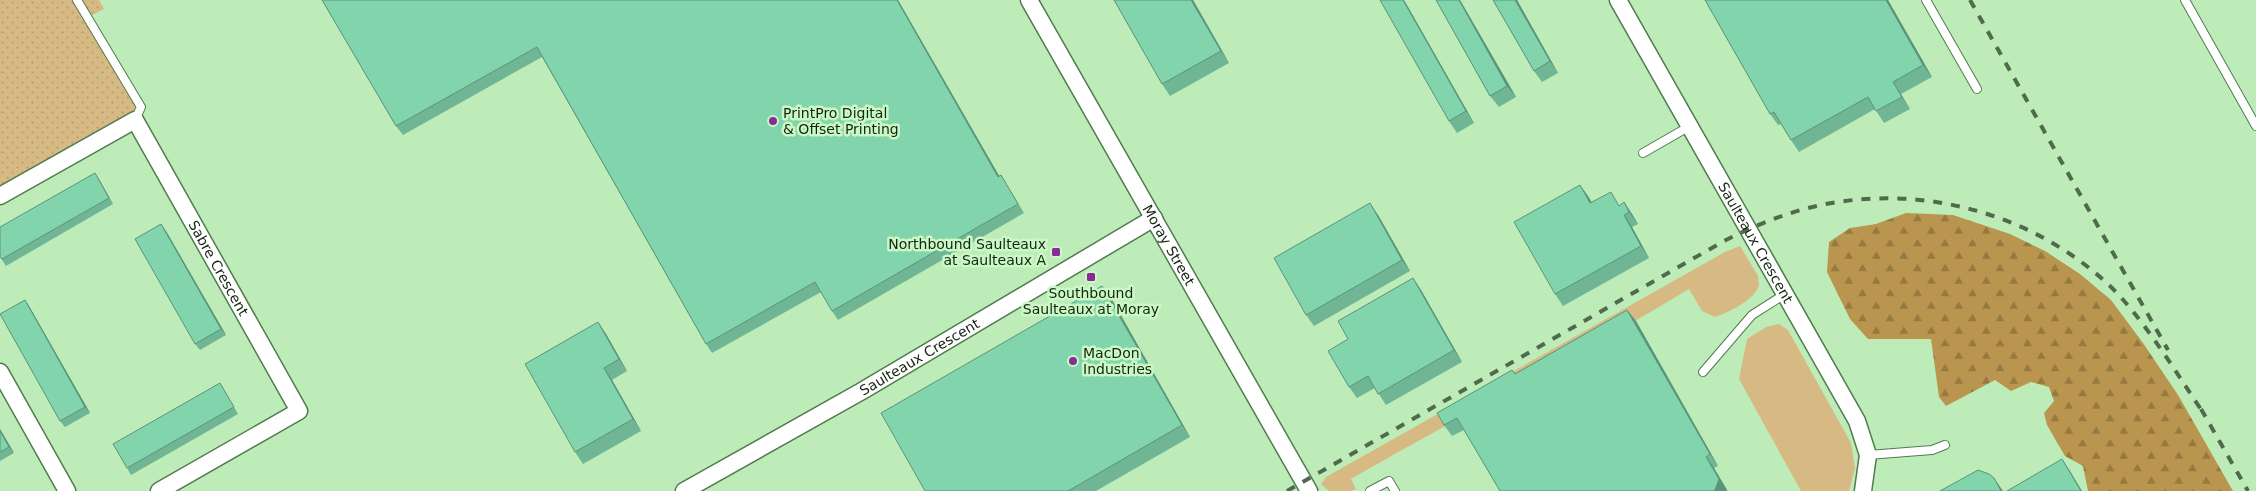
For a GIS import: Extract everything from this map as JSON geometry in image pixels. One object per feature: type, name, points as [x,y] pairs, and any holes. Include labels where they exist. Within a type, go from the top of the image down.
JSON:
[{"type":"street","name":"Moray Street","points":[[1029,0],[1309,491]]},
{"type":"street","name":"Saulteaux Crescent","points":[[1618,0],[1857,421],[1868,455],[1863,491]]},
{"type":"street","points":[[0,196],[135,120]]},
{"type":"street","name":"Sabre Crescent","points":[[135,120],[299,412],[159,491]]},
{"type":"street","name":"Saulteaux Crescent","points":[[684,491],[862,391],[1154,218]]},
{"type":"street","points":[[0,372],[67,491]]},
{"type":"lane","points":[[77,0],[141,107],[135,120]]},
{"type":"lane","points":[[1926,0],[1977,89]]},
{"type":"lane","points":[[2185,0],[2256,126]]},
{"type":"lane","points":[[1643,153],[1690,126]]},
{"type":"lane","points":[[1703,372],[1752,315],[1785,294]]},
{"type":"lane","points":[[1868,455],[1932,450],[1944,445]]},
{"type":"lane","points":[[1370,491],[1389,480],[1395,491]]},
{"type":"shaded area","points":[[0,0],[99,0],[104,9],[88,17],[141,107],[135,120],[0,196]]},
{"type":"shaded area","points":[[1740,246],[1758,276],[1759,285],[1752,296],[1734,309],[1715,317],[1702,311],[1689,289],[1606,338],[1351,479],[1356,489],[1351,491],[1329,491],[1321,484],[1326,477],[1725,252]]},
{"type":"shaded area","points":[[1779,324],[1788,330],[1851,443],[1855,468],[1849,491],[1801,491],[1739,379],[1747,339],[1766,327]]},
{"type":"green space","points":[[1906,213],[1953,215],[2010,234],[2045,251],[2080,274],[2111,300],[2178,395],[2233,491],[2088,491],[2083,466],[2065,456],[2047,425],[2044,413],[2054,401],[2049,387],[2031,382],[2011,391],[1995,380],[1946,406],[1939,397],[1931,339],[1868,339],[1850,319],[1827,272],[1829,242],[1850,228],[1876,224]]},
{"type":"building","name":"PrintPro Digital & Offset Printing","points":[[322,0],[897,0],[998,177],[1001,175],[1018,204],[832,311],[815,282],[706,344],[537,47],[396,126]]},
{"type":"building","points":[[1114,0],[1191,0],[1221,51],[1162,84]]},
{"type":"building","points":[[1380,0],[1403,0],[1466,111],[1449,121]]},
{"type":"building","points":[[1436,0],[1459,0],[1507,86],[1490,96]]},
{"type":"building","points":[[1493,0],[1515,0],[1550,61],[1534,71]]},
{"type":"building","points":[[1705,0],[1886,0],[1923,65],[1893,82],[1902,97],[1876,111],[1868,97],[1791,140],[1774,112],[1770,114]]},
{"type":"building","points":[[95,173],[109,198],[2,259],[0,257],[0,227]]},
{"type":"building","points":[[1580,185],[1590,203],[1611,192],[1619,206],[1624,202],[1629,212],[1624,215],[1641,246],[1555,294],[1514,222]]},
{"type":"building","points":[[1370,203],[1402,260],[1306,315],[1274,258]]},
{"type":"building","points":[[161,224],[221,329],[195,344],[135,239]]},
{"type":"building","points":[[1413,278],[1454,350],[1378,394],[1368,376],[1349,387],[1328,351],[1348,339],[1338,321]]},
{"type":"building","name":"MacDon Industries","points":[[1102,286],[1182,425],[1068,491],[925,491],[881,413]]},
{"type":"building","points":[[25,300],[85,407],[60,421],[0,314]]},
{"type":"building","points":[[1627,310],[1710,454],[1706,457],[1719,479],[1715,490],[1500,491],[1457,418],[1444,425],[1437,413],[1512,370],[1515,374]]},
{"type":"building","points":[[598,322],[619,359],[604,368],[633,419],[575,452],[525,364]]},
{"type":"building","points":[[220,383],[234,407],[127,468],[113,444]]},
{"type":"building","points":[[0,431],[9,447],[0,452]]},
{"type":"building","points":[[2062,459],[2081,491],[2007,491]]},
{"type":"building","points":[[1978,470],[1994,478],[2001,491],[1940,491]]},
{"type":"railway","points":[[1970,0],[2168,350]]},
{"type":"railway","points":[[1287,491],[1724,241],[1765,222],[1793,212],[1838,202],[1912,199],[1948,204],[1984,213],[2018,226],[2051,242],[2082,262],[2123,299],[2160,347],[2204,414]]},
{"type":"railway","points":[[2201,409],[2248,491]]},
{"type":"place","name":"PrintPro Digital & Offset Printing","points":[[773,121]]},
{"type":"place","name":"Northbound Saulteaux at Saulteaux A","points":[[1056,252]]},
{"type":"place","name":"Southbound Saulteaux at Moray","points":[[1091,277]]},
{"type":"place","name":"MacDon Industries","points":[[1073,361]]}]
